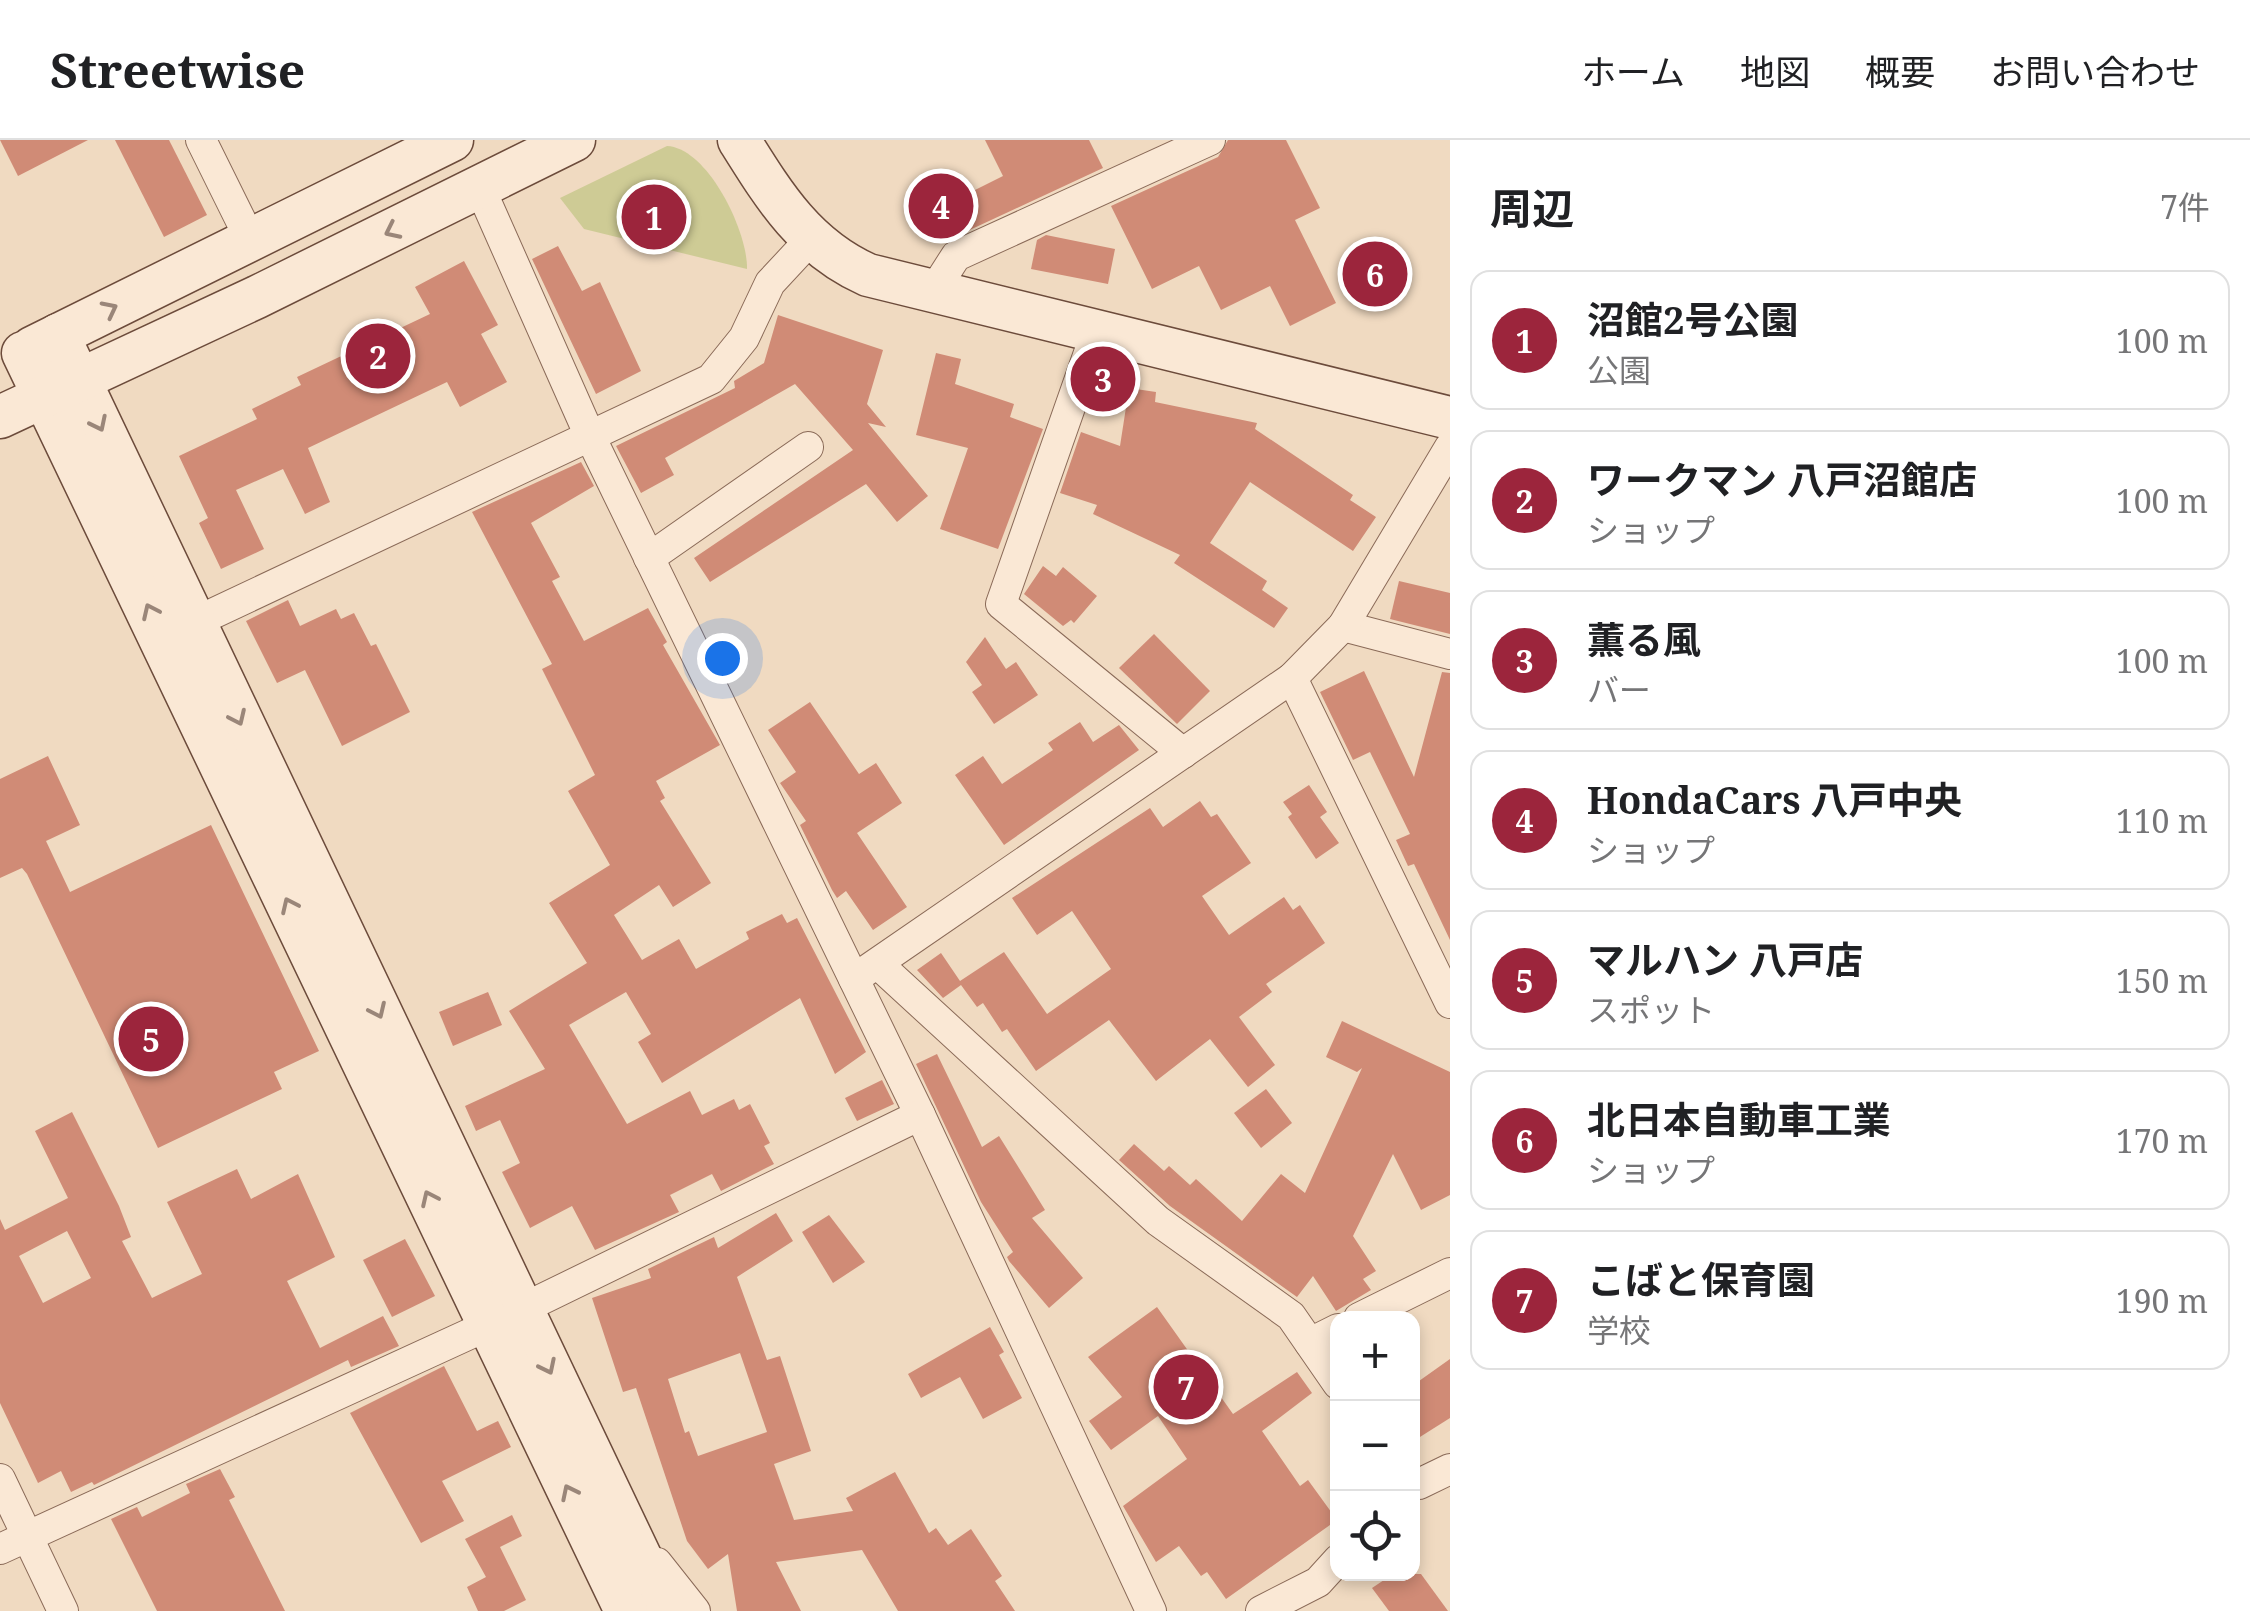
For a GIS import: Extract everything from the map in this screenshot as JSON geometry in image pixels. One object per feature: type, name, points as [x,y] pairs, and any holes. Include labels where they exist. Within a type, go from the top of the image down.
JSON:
[{"type":"street","points":[[201,140],[250,239]]},
{"type":"street","points":[[452,140],[27,351],[61,389],[193,623],[504,1318]]},
{"type":"street","points":[[0,417],[574,140]]},
{"type":"street","points":[[738,140],[776,199],[810,240],[835,260],[868,275],[1450,418]]},
{"type":"street","points":[[934,292],[956,256],[1210,140]]},
{"type":"street","points":[[480,188],[589,434],[649,558],[866,972],[920,1115],[1151,1611]]},
{"type":"street","points":[[193,623],[711,379],[744,338],[770,284],[810,240]]},
{"type":"street","points":[[1096,333],[1000,604],[1183,753]]},
{"type":"street","points":[[61,389],[608,1533],[666,1611]]},
{"type":"street","points":[[649,558],[808,447]]},
{"type":"street","points":[[866,972],[1292,678],[1343,626],[1450,447]]},
{"type":"street","points":[[1343,626],[1450,654]]},
{"type":"street","points":[[1292,678],[1450,1003]]},
{"type":"street","points":[[866,972],[1158,1220],[1291,1316],[1330,1372]]},
{"type":"street","points":[[14,1542],[504,1318],[920,1115]]},
{"type":"street","points":[[1373,1311],[1450,1273]]},
{"type":"street","points":[[1310,1343],[1330,1333]]},
{"type":"street","points":[[1420,1484],[1450,1469]]},
{"type":"street","points":[[0,1479],[14,1542],[63,1611]]},
{"type":"street","points":[[605,1611],[608,1533]]},
{"type":"street","points":[[608,1533],[626,1611]]},
{"type":"street","points":[[608,1533],[696,1611]]},
{"type":"street","points":[[1261,1611],[1318,1582],[1330,1569]]},
{"type":"shaded area","points":[[667,146],[682,150],[697,161],[723,194],[741,234],[747,269],[584,229],[560,198]]},
{"type":"building","points":[[0,140],[88,140],[18,176]]},
{"type":"building","points":[[115,140],[169,140],[207,215],[164,237]]},
{"type":"building","points":[[985,140],[1089,140],[1103,168],[946,241],[931,212],[1003,176]]},
{"type":"building","points":[[1228,140],[1286,140],[1320,208],[1295,220],[1336,303],[1290,326],[1270,286],[1221,310],[1199,266],[1152,289],[1111,206],[1218,157]]},
{"type":"building","points":[[1046,235],[1115,249],[1108,284],[1031,269],[1037,240]]},
{"type":"building","points":[[558,246],[582,291],[600,282],[641,371],[596,394],[532,259]]},
{"type":"building","points":[[464,261],[498,325],[481,334],[507,382],[460,407],[447,382],[308,448],[330,502],[305,514],[283,469],[236,490],[264,549],[221,569],[199,523],[208,518],[179,456],[257,419],[252,409],[301,385],[297,377],[430,314],[415,287]]},
{"type":"building","points":[[778,315],[883,350],[867,404],[886,427],[868,423],[928,496],[897,522],[866,484],[710,582],[694,558],[853,450],[795,384],[665,458],[674,475],[641,493],[616,446],[735,388],[734,381],[764,363]]},
{"type":"building","points":[[936,353],[961,359],[955,384],[1014,404],[1010,417],[1043,429],[998,549],[940,529],[968,448],[916,435]]},
{"type":"building","points":[[1129,388],[1156,392],[1155,402],[1257,423],[1255,429],[1353,495],[1350,500],[1376,517],[1353,551],[1250,482],[1210,543],[1267,581],[1262,590],[1288,608],[1274,628],[1174,563],[1180,555],[1093,514],[1097,505],[1060,493],[1081,432],[1120,446]]},
{"type":"building","points":[[581,462],[594,486],[531,523],[560,577],[552,581],[584,641],[648,608],[667,642],[663,645],[720,745],[656,781],[665,798],[660,801],[711,883],[673,907],[659,885],[614,915],[642,960],[679,939],[696,969],[749,939],[746,932],[782,914],[787,923],[797,918],[866,1052],[835,1074],[800,998],[662,1083],[638,1042],[651,1034],[626,992],[569,1025],[627,1124],[690,1091],[702,1115],[734,1099],[739,1110],[750,1104],[770,1143],[764,1146],[774,1164],[721,1191],[712,1174],[670,1195],[679,1212],[595,1250],[572,1206],[530,1228],[502,1172],[520,1163],[500,1120],[476,1131],[465,1106],[545,1069],[509,1011],[587,963],[549,903],[610,865],[568,791],[595,775],[542,669],[552,664],[472,512]]},
{"type":"building","points":[[1043,566],[1056,576],[1063,567],[1097,596],[1074,623],[1071,620],[1063,626],[1024,594]]},
{"type":"building","points":[[1399,581],[1450,593],[1450,634],[1390,619]]},
{"type":"building","points":[[288,600],[300,626],[336,609],[341,619],[354,613],[371,646],[376,644],[410,712],[342,746],[305,670],[277,683],[246,621]]},
{"type":"building","points":[[1154,634],[1210,691],[1177,724],[1119,668]]},
{"type":"building","points":[[985,637],[1006,669],[1016,662],[1038,695],[994,724],[972,692],[982,685],[966,662]]},
{"type":"building","points":[[1364,671],[1414,777],[1442,672],[1450,673],[1450,940],[1414,864],[1408,866],[1396,840],[1410,834],[1370,752],[1353,760],[1320,692]]},
{"type":"building","points":[[810,702],[859,774],[876,763],[902,803],[857,833],[907,907],[873,930],[846,891],[837,898],[800,825],[806,821],[780,783],[796,772],[768,730]]},
{"type":"building","points":[[1080,722],[1093,742],[1119,725],[1139,750],[1004,845],[955,775],[983,756],[1002,784],[1053,750],[1048,743]]},
{"type":"building","points":[[48,756],[80,825],[46,841],[70,892],[211,825],[319,1051],[274,1072],[282,1089],[158,1148],[27,874],[22,868],[0,878],[0,779]]},
{"type":"building","points":[[1309,785],[1327,812],[1320,817],[1339,843],[1316,859],[1288,817],[1292,814],[1283,802]]},
{"type":"building","points":[[1200,801],[1211,817],[1217,814],[1251,863],[1202,896],[1229,935],[1284,897],[1293,910],[1300,905],[1325,943],[1266,984],[1272,992],[1239,1017],[1275,1065],[1248,1087],[1210,1039],[1156,1081],[1109,1020],[1036,1071],[983,1003],[977,1007],[961,985],[943,998],[917,970],[941,953],[960,981],[1004,952],[1047,1014],[1111,969],[1072,911],[1037,935],[1012,898],[1150,808],[1163,827]]},
{"type":"building","points":[[488,992],[502,1025],[453,1046],[439,1012]]},
{"type":"building","points":[[1342,1021],[1450,1072],[1450,1195],[1421,1210],[1393,1154],[1353,1236],[1376,1271],[1363,1279],[1371,1290],[1336,1311],[1313,1276],[1297,1297],[1170,1206],[1119,1160],[1134,1144],[1164,1171],[1169,1166],[1190,1185],[1196,1179],[1242,1221],[1281,1174],[1305,1193],[1362,1068],[1357,1072],[1326,1057]]},
{"type":"building","points":[[937,1054],[982,1147],[999,1136],[1045,1210],[1032,1218],[1083,1278],[1049,1308],[1009,1261],[1007,1257],[1013,1252],[981,1202],[916,1064]]},
{"type":"building","points":[[882,1080],[894,1104],[857,1121],[845,1098]]},
{"type":"building","points":[[1266,1089],[1292,1123],[1261,1148],[1234,1113]]},
{"type":"building","points":[[72,1112],[119,1206],[131,1237],[122,1241],[152,1298],[202,1274],[167,1202],[237,1169],[251,1199],[298,1174],[335,1257],[287,1281],[320,1348],[383,1316],[399,1346],[351,1367],[348,1360],[94,1485],[92,1482],[71,1492],[61,1471],[38,1483],[0,1403],[0,1219],[5,1230],[68,1198],[35,1131]],"holes":[[[67,1231],[91,1278],[43,1303],[19,1256]]]},
{"type":"building","points":[[776,1213],[793,1241],[737,1277],[767,1360],[780,1356],[811,1451],[774,1464],[794,1520],[853,1511],[846,1498],[895,1472],[929,1533],[936,1528],[948,1545],[971,1529],[1002,1576],[995,1581],[1015,1611],[898,1611],[862,1550],[776,1562],[801,1611],[737,1611],[728,1554],[708,1569],[687,1541],[636,1388],[623,1392],[592,1298],[651,1278],[648,1269],[714,1237],[718,1248]],"holes":[[[740,1353],[767,1432],[698,1456],[689,1431],[685,1433],[668,1379]]]},
{"type":"building","points":[[829,1215],[865,1262],[833,1283],[802,1232]]},
{"type":"building","points":[[405,1239],[435,1296],[392,1317],[363,1260]]},
{"type":"building","points":[[1157,1307],[1233,1414],[1297,1372],[1312,1393],[1262,1431],[1300,1486],[1308,1480],[1330,1510],[1330,1525],[1226,1599],[1207,1572],[1201,1576],[1179,1546],[1156,1562],[1123,1506],[1187,1459],[1158,1416],[1111,1450],[1089,1421],[1122,1397],[1088,1357]]},
{"type":"building","points":[[990,1327],[1004,1352],[999,1355],[1022,1398],[983,1419],[960,1377],[921,1398],[908,1374]]},
{"type":"building","points":[[1450,1359],[1450,1418],[1420,1437],[1420,1401],[1420,1380]]},
{"type":"building","points":[[444,1366],[477,1431],[498,1421],[511,1447],[442,1481],[464,1521],[421,1543],[350,1413]]},
{"type":"building","points":[[220,1469],[235,1497],[229,1500],[285,1611],[157,1611],[111,1519],[137,1507],[142,1517],[190,1493],[186,1484]]},
{"type":"building","points":[[512,1515],[522,1536],[500,1547],[526,1600],[504,1611],[478,1611],[467,1587],[486,1577],[465,1539]]},
{"type":"building","points":[[1421,1574],[1448,1611],[1389,1611],[1372,1588],[1382,1581],[1420,1581]]},
{"type":"place","name":"HondaCars 八戸中央","points":[[941,206]]},
{"type":"place","name":"沼館2号公園","points":[[654,217]]},
{"type":"place","name":"北日本自動車工業","points":[[1375,274]]},
{"type":"place","name":"ワークマン 八戸沼館店","points":[[378,356]]},
{"type":"place","name":"薫る風","points":[[1103,379]]},
{"type":"place","name":"マルハン 八戸店","points":[[151,1039]]},
{"type":"place","name":"こばと保育園","points":[[1186,1387]]}]
